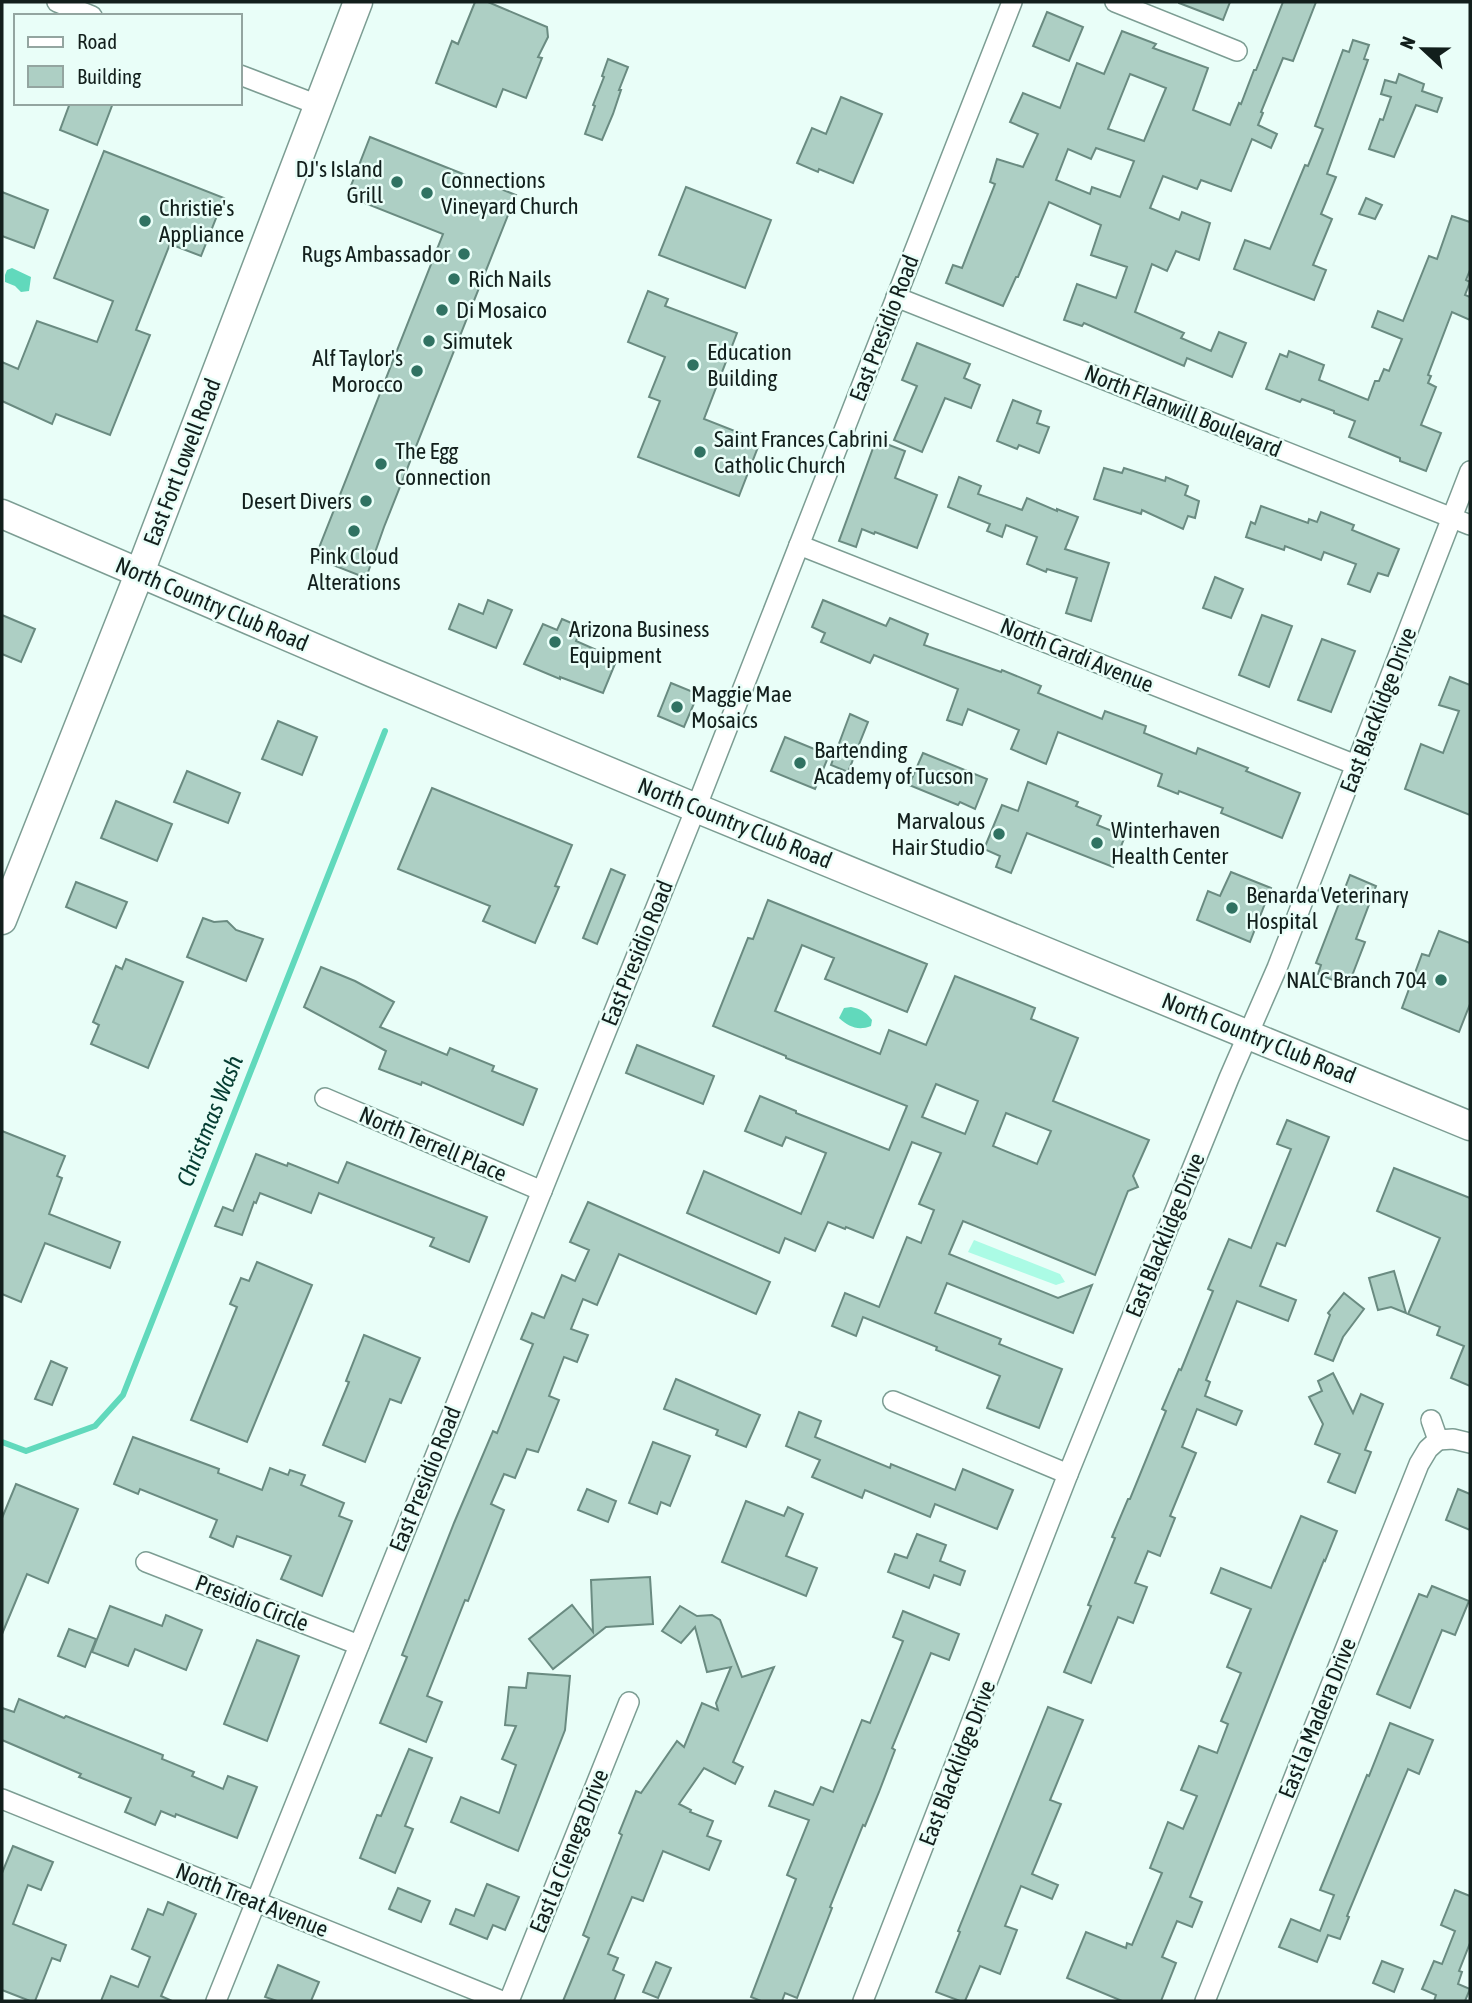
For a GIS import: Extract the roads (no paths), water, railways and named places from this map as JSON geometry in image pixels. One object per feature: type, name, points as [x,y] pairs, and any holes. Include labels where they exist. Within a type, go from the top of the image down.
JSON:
[{"type":"main road","name":"East Fort Lowell Road","points":[[2,920],[358,2]]},
{"type":"main road","name":"North Country Club Road","points":[[2,514],[696,808],[1470,1126]]},
{"type":"street","points":[[57,2],[87,14]]},
{"type":"street","name":"East Presidio Road","points":[[216,2001],[696,808],[1012,2]]},
{"type":"street","points":[[1115,2],[1237,51]]},
{"type":"street","points":[[242,76],[318,105]]},
{"type":"street","name":"North Flanwill Boulevard","points":[[896,297],[1461,521]]},
{"type":"street","name":"East Blacklidge Drive","points":[[863,2001],[1068,1474],[1228,1080],[1273,979],[1356,765],[1461,521],[1470,471]]},
{"type":"street","name":"North Cardi Avenue","points":[[799,545],[1356,765]]},
{"type":"street","name":"North Terrell Place","points":[[325,1098],[541,1191]]},
{"type":"street","points":[[893,1401],[1068,1474]]},
{"type":"street","points":[[1431,1420],[1438,1440],[1453,1439],[1470,1443]]},
{"type":"street","name":"East la Madera Drive","points":[[1205,2001],[1419,1464],[1428,1449],[1438,1440]]},
{"type":"street","name":"Presidio Circle","points":[[146,1562],[359,1645]]},
{"type":"street","name":"East la Cienega Drive","points":[[509,2001],[629,1702]]},
{"type":"street","name":"North Treat Avenue","points":[[2,1799],[502,2001]]},
{"type":"waterway","name":"Christmas Wash","points":[[2,1442],[26,1451],[95,1426],[123,1395],[385,731]]},
{"type":"place","name":"DJ's Island Grill","points":[[397,182]]},
{"type":"place","name":"Connections Vineyard Church","points":[[427,193]]},
{"type":"place","name":"Christie's Appliance","points":[[145,221]]},
{"type":"place","name":"Rugs Ambassador","points":[[464,254]]},
{"type":"place","name":"Rich Nails","points":[[454,279]]},
{"type":"place","name":"Di Mosaico","points":[[442,310]]},
{"type":"place","name":"Simutek","points":[[429,341]]},
{"type":"place","name":"Education Building","points":[[693,365]]},
{"type":"place","name":"Alf Taylor's Morocco","points":[[417,371]]},
{"type":"place","name":"Saint Frances Cabrini Catholic Church","points":[[700,452]]},
{"type":"place","name":"The Egg Connection","points":[[381,464]]},
{"type":"place","name":"Desert Divers","points":[[366,501]]},
{"type":"place","name":"Pink Cloud Alterations","points":[[354,531]]},
{"type":"place","name":"Arizona Business Equipment","points":[[555,642]]},
{"type":"place","name":"Maggie Mae Mosaics","points":[[677,707]]},
{"type":"place","name":"Bartending Academy of Tucson","points":[[800,763]]},
{"type":"place","name":"Marvalous Hair Studio","points":[[999,834]]},
{"type":"place","name":"Winterhaven Health Center","points":[[1097,843]]},
{"type":"place","name":"Benarda Veterinary Hospital","points":[[1232,908]]},
{"type":"place","name":"NALC Branch 704","points":[[1441,980]]}]
